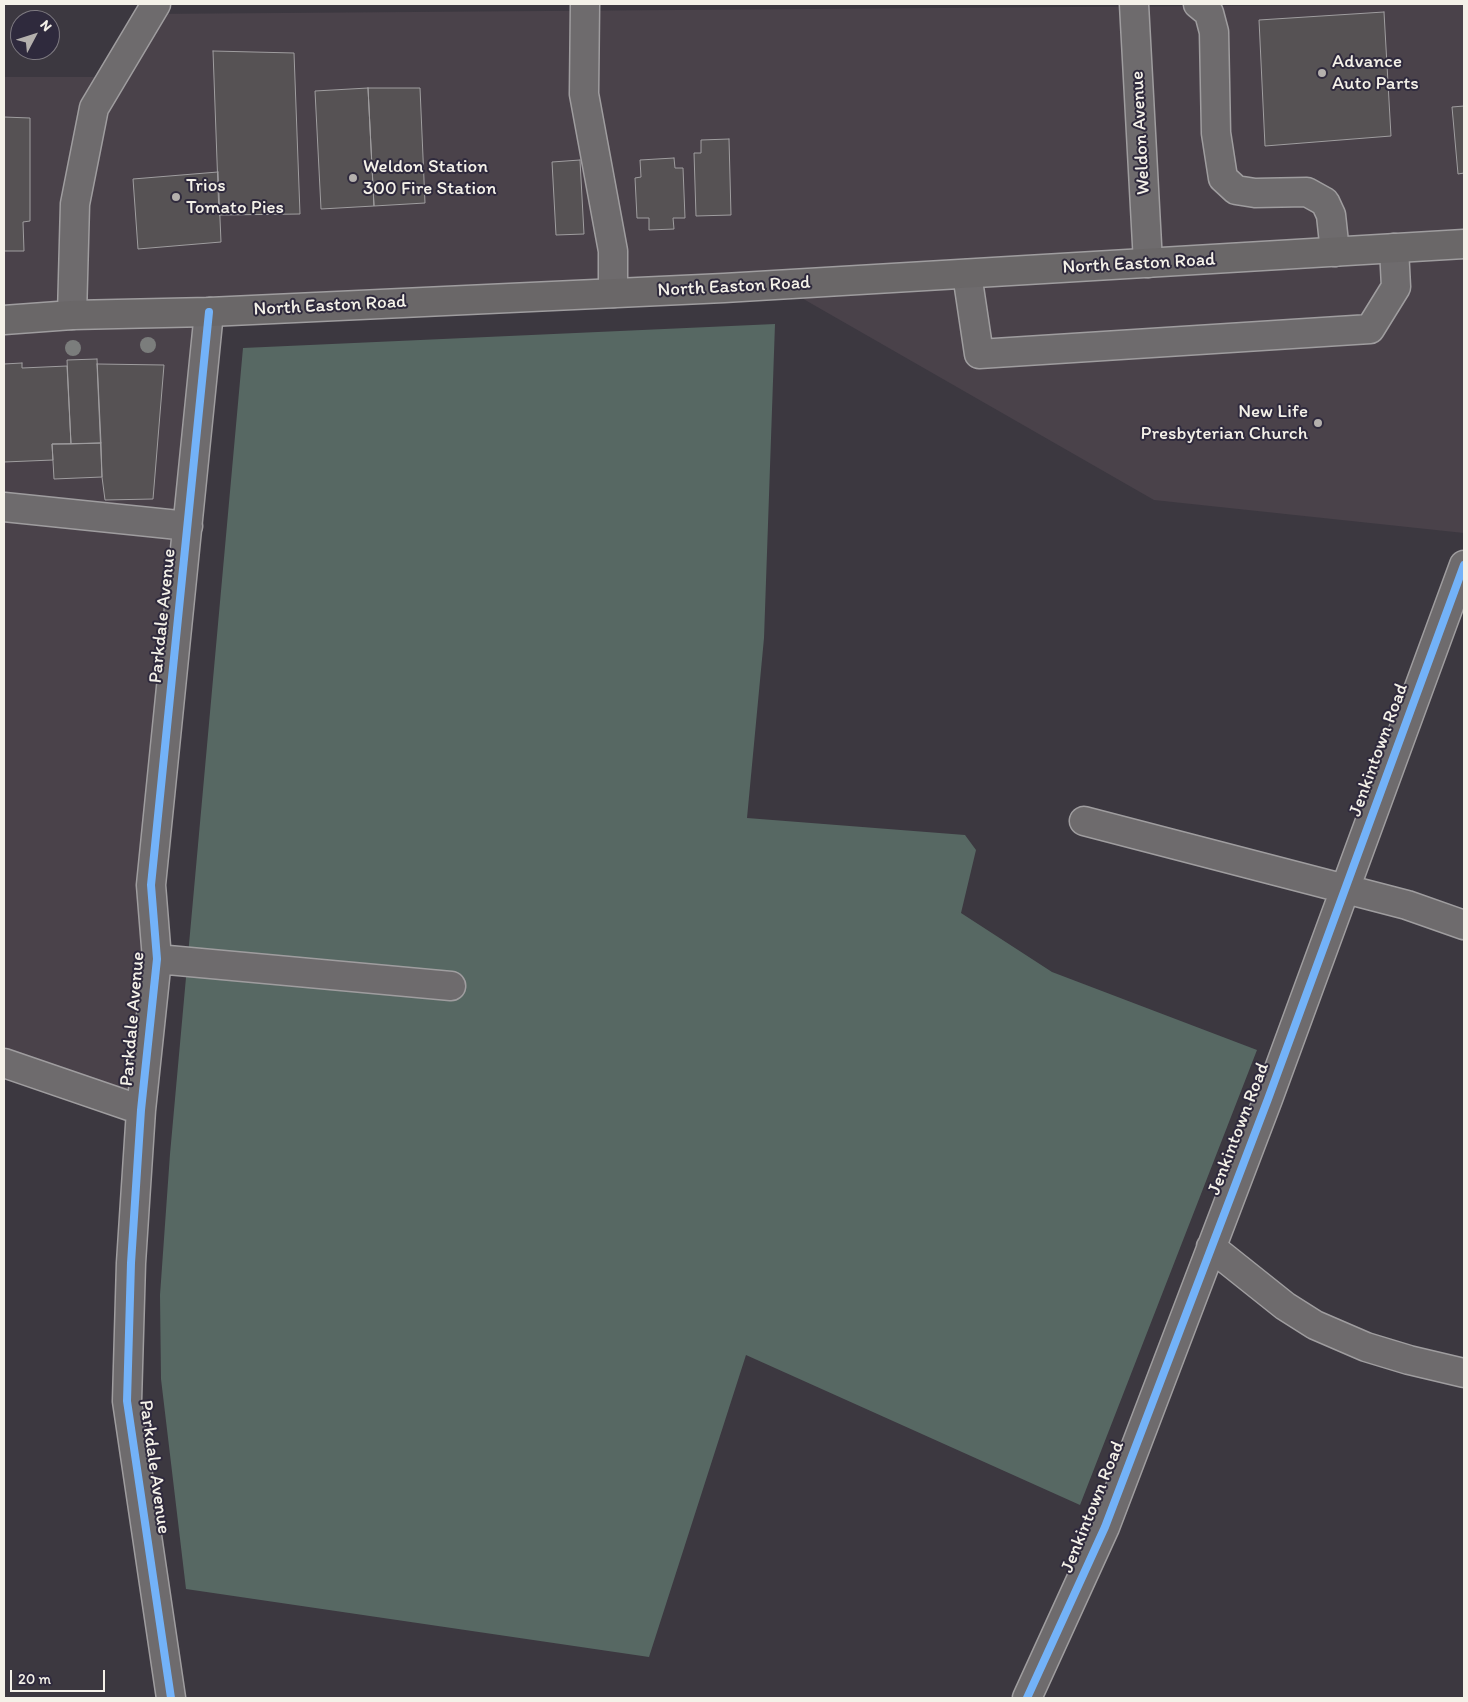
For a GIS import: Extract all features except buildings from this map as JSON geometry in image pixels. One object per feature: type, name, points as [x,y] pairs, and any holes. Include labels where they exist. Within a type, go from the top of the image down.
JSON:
[{"type":"main road","name":"North Easton Road","points":[[4,320],[72,314],[209,312],[613,293],[1464,244]]},
{"type":"street","points":[[72,314],[75,204],[94,108],[156,4]]},
{"type":"street","points":[[585,4],[584,94],[612,251],[613,293]]},
{"type":"street","name":"Weldon Avenue","points":[[1134,4],[1148,263]]},
{"type":"street","points":[[1198,4],[1209,13],[1214,32],[1216,133],[1224,178],[1236,190],[1255,193],[1307,192],[1325,202],[1331,215],[1335,252]]},
{"type":"street","points":[[967,274],[979,354],[1065,349],[1370,329],[1396,287],[1394,248]]},
{"type":"street","name":"Parkdale Avenue","points":[[171,1698],[127,1401],[131,1263],[141,1110],[157,959],[151,885],[209,312]]},
{"type":"street","points":[[4,507],[188,526]]},
{"type":"street","name":"Jenkintown Road","points":[[1027,1698],[1105,1527],[1345,890],[1464,565]]},
{"type":"street","points":[[1084,821],[1407,905],[1464,925]]},
{"type":"street","points":[[157,959],[451,986]]},
{"type":"street","points":[[4,1063],[141,1110]]},
{"type":"street","points":[[1211,1247],[1285,1306],[1316,1326],[1366,1347],[1409,1360],[1464,1373]]},
{"type":"shaded area","points":[[1464,4],[1464,533],[1154,500],[779,285],[209,312],[141,1110],[4,1061],[4,77],[112,77],[150,14]]},
{"type":"shaded area","points":[[775,324],[764,638],[747,818],[965,835],[976,850],[961,913],[1052,972],[1257,1050],[1080,1505],[746,1355],[649,1657],[186,1589],[161,1379],[160,1295],[170,1154],[243,348]]},
{"type":"cycle path","points":[[171,1698],[127,1401],[131,1263],[141,1110],[157,959],[151,885],[209,312]]},
{"type":"cycle path","points":[[1027,1698],[1105,1527],[1268,1099],[1464,565]]},
{"type":"place","name":"Advance Auto Parts","points":[[1322,73]]},
{"type":"place","name":"Weldon Station 300 Fire Station","points":[[353,178]]},
{"type":"place","name":"Trios Tomato Pies","points":[[176,197]]},
{"type":"place","name":"New Life Presbyterian Church","points":[[1318,423]]}]
